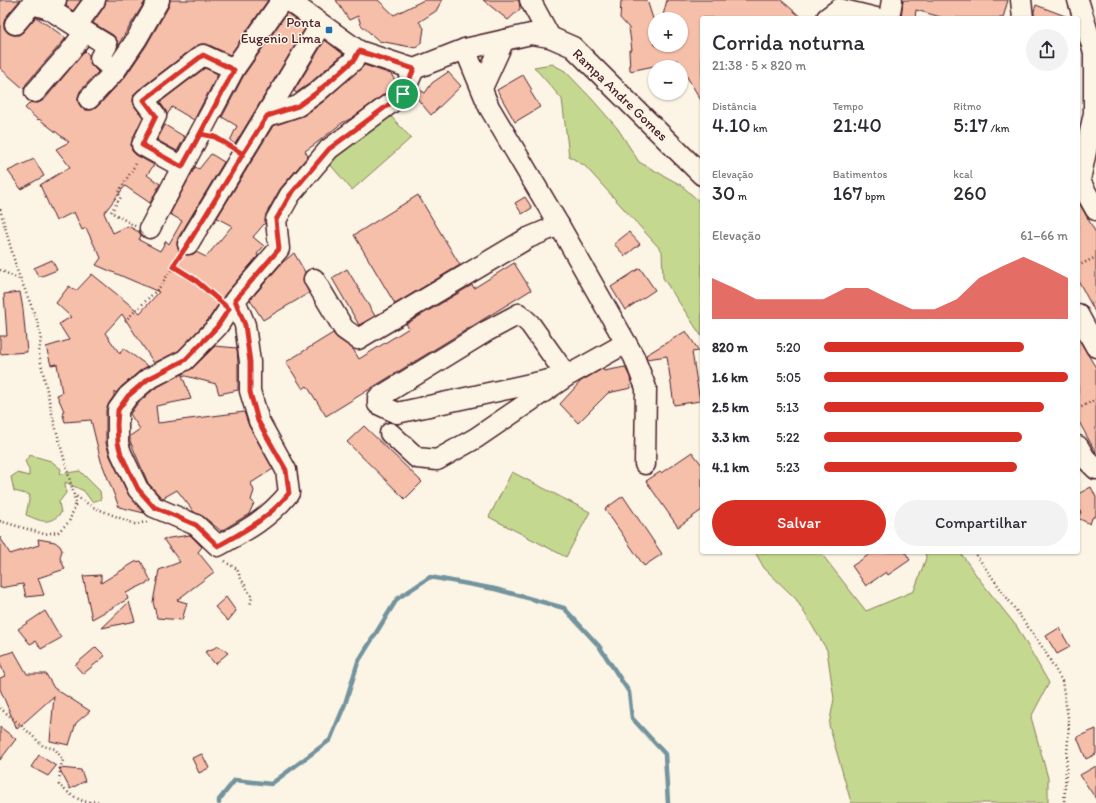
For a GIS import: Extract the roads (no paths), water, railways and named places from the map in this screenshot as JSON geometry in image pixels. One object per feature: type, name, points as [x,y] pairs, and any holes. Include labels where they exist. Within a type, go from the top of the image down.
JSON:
[{"type":"street","points":[[35,92],[69,53],[95,0]]},
{"type":"street","points":[[89,99],[115,71],[136,40],[159,0]]},
{"type":"street","points":[[530,0],[550,37]]},
{"type":"street","points":[[888,16],[892,0]]},
{"type":"street","points":[[1021,0],[1023,16]]},
{"type":"street","points":[[1078,0],[1094,52],[1094,112],[1080,175]]},
{"type":"street","points":[[150,228],[234,70],[288,1],[359,51],[414,69],[403,94],[329,149],[290,195],[276,220],[279,249],[232,305],[217,327],[185,360],[148,379],[128,396],[118,410],[118,443],[121,454],[138,489],[154,507],[196,525],[218,546],[257,524],[278,506],[289,493],[286,470],[258,421],[250,392],[250,362],[245,325],[232,305]]},
{"type":"street","points":[[15,24],[32,4],[53,4],[80,29],[107,45],[100,58],[115,71]]},
{"type":"street","points":[[830,16],[839,9],[868,16]]},
{"type":"street","points":[[188,244],[267,116],[321,24]]},
{"type":"street","name":"Rampa Andre Gomes","points":[[414,69],[465,49],[531,34],[550,37],[573,47],[700,173]]},
{"type":"street","points":[[482,88],[504,40]]},
{"type":"street","points":[[465,49],[489,107],[559,225],[634,357],[646,388],[645,464]]},
{"type":"street","points":[[267,116],[298,106],[316,93],[354,60],[359,51]]},
{"type":"street","points":[[182,167],[142,145],[156,116],[144,100],[203,55],[234,70]]},
{"type":"street","points":[[1080,181],[1096,210]]},
{"type":"street","points":[[314,279],[344,329],[358,339],[528,238],[559,225]]},
{"type":"street","points":[[519,314],[530,324],[567,376],[397,413],[378,404],[378,398],[487,331],[519,314]]},
{"type":"street","points":[[1080,318],[1096,347]]},
{"type":"street","points":[[390,433],[417,458],[437,460],[476,438],[567,376],[626,343]]},
{"type":"waterway","points":[[219,803],[219,800],[235,780],[271,784],[330,740],[345,704],[358,662],[397,599],[430,577],[495,589],[564,608],[599,646],[629,692],[632,718],[665,754],[668,803]]},
{"type":"place","name":"Ponta Eugenio Lima","points":[[329,30]]}]
